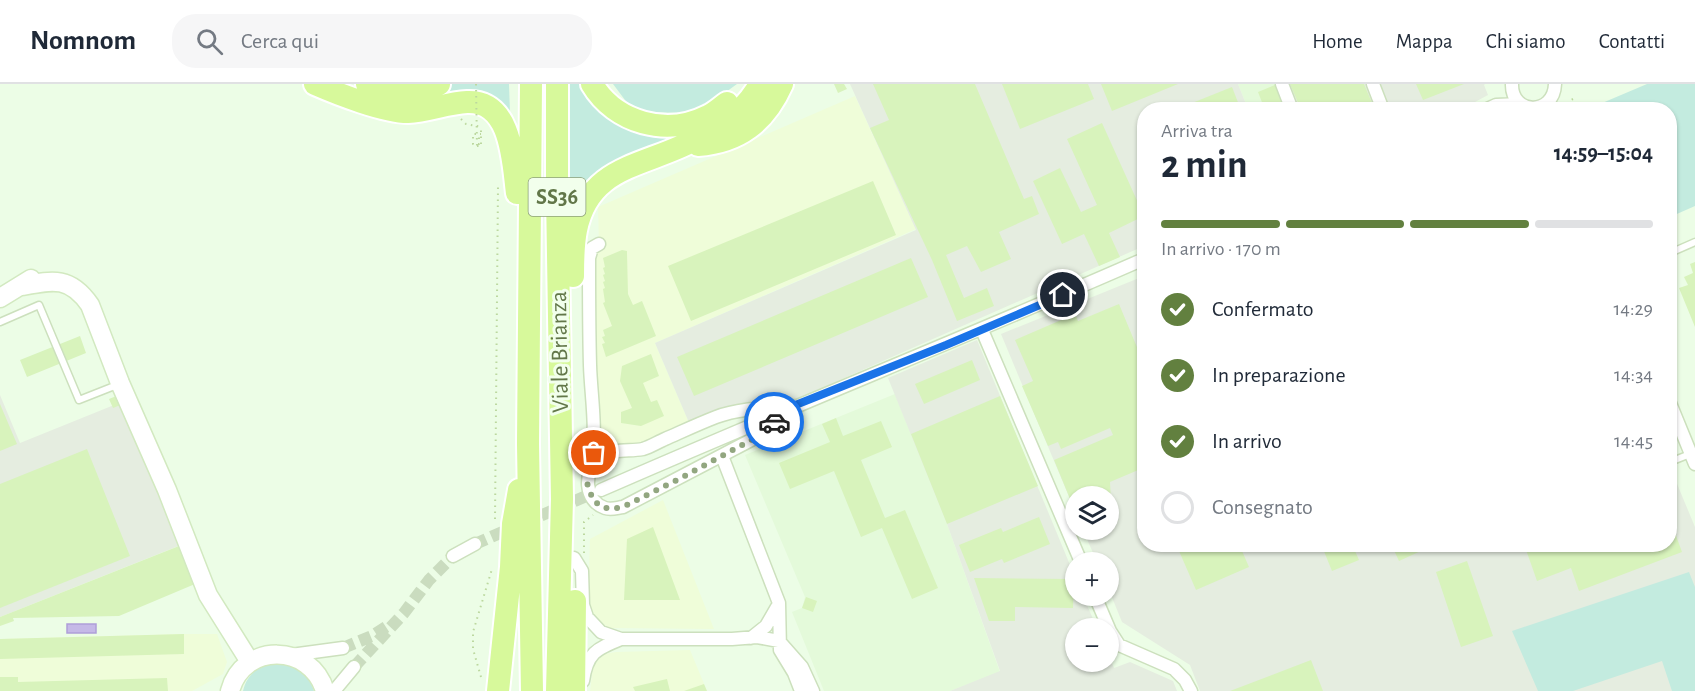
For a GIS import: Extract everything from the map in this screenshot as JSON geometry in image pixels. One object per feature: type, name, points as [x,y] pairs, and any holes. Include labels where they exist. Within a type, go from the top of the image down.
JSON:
[{"type":"highway","points":[[315,84],[385,108],[405,112],[423,111],[470,101],[486,106],[496,113],[508,132],[517,193]]},
{"type":"highway","points":[[367,84],[392,93],[408,95],[426,91],[439,84]]},
{"type":"highway","points":[[517,84],[518,218],[528,261]]},
{"type":"highway","name":"Viale Brianza","points":[[531,84],[528,444],[532,691]]},
{"type":"highway","name":"Viale Brianza","points":[[557,84],[562,499],[557,691]]},
{"type":"highway","points":[[591,84],[604,101],[627,117],[660,126],[684,124],[708,117],[730,101],[744,84]]},
{"type":"highway","points":[[559,309],[573,289],[574,246],[579,217],[586,202],[598,186],[620,170],[681,147],[710,132],[748,104],[760,84]]},
{"type":"highway","points":[[681,147],[719,144],[754,125],[782,84]]},
{"type":"highway","points":[[490,686],[511,567],[513,524],[528,444]]},
{"type":"highway","points":[[562,499],[574,558],[574,691]]},
{"type":"highway","points":[[519,691],[519,658],[531,595]]},
{"type":"street","points":[[1282,84],[1289,102]]},
{"type":"street","points":[[1372,84],[1380,102]]},
{"type":"street","points":[[1496,102],[1512,85]]},
{"type":"street","points":[[1512,85],[1513,96],[1521,102]]},
{"type":"street","points":[[599,244],[592,248],[589,258],[594,453],[587,483],[593,500],[602,507],[611,509],[623,507],[755,438],[793,406]]},
{"type":"street","points":[[601,490],[793,406],[982,330],[1137,262]]},
{"type":"street","points":[[0,298],[45,272],[61,271],[76,275],[88,283],[99,301],[128,380],[146,440]]},
{"type":"street","points":[[22,286],[61,281],[84,296],[96,318],[120,383],[146,440],[208,595],[250,662]]},
{"type":"street","points":[[982,330],[1077,552]]},
{"type":"street","points":[[589,470],[597,460],[621,449],[643,448],[718,416],[750,409],[793,406]]},
{"type":"street","points":[[1677,420],[1693,458]]},
{"type":"street","points":[[594,425],[600,444],[610,444],[621,449]]},
{"type":"street","points":[[722,456],[779,603],[780,646],[801,691]]},
{"type":"street","points":[[453,556],[475,544]]},
{"type":"street","points":[[574,558],[582,571],[583,605],[587,617],[601,632],[621,639],[757,637],[780,646],[802,667],[813,691]]},
{"type":"street","points":[[751,638],[766,626],[779,603]]},
{"type":"street","points":[[1099,606],[1119,645],[1174,669],[1185,680],[1191,691]]},
{"type":"street","points":[[581,691],[588,659],[600,648],[621,639]]},
{"type":"street","points":[[230,691],[238,674],[250,662],[261,656],[290,655],[343,648]]},
{"type":"street","points":[[290,655],[305,662],[313,669],[319,676],[325,691]]},
{"type":"street","points":[[334,691],[354,668]]},
{"type":"lane","points":[[1677,250],[1695,243]]},
{"type":"lane","points":[[0,322],[39,305],[79,400],[120,383]]},
{"type":"lane","points":[[1677,461],[1693,458]]},
{"type":"path","points":[[477,84],[477,146],[481,146],[481,126]]},
{"type":"path","points":[[1571,102],[1570,100],[1573,99]]},
{"type":"path","points":[[456,116],[466,124],[481,126],[486,130]]},
{"type":"path","points":[[476,134],[473,134],[473,144],[479,144],[478,134],[481,134]]},
{"type":"path","points":[[495,528],[498,181]]},
{"type":"path","points":[[490,686],[473,649],[473,632],[495,560]]},
{"type":"shaded area","points":[[450,84],[509,84],[510,113],[508,115],[382,98]]},
{"type":"shaded area","points":[[569,84],[585,84],[609,114],[699,126],[575,202],[567,203]]},
{"type":"shaded area","points":[[613,84],[737,84],[697,113],[634,112]]},
{"type":"shaded area","points":[[850,84],[1238,84],[1245,102],[1137,102],[1137,249],[774,409],[690,425],[655,343],[916,230]]},
{"type":"shaded area","points":[[1238,84],[1279,84],[1285,102],[1245,102]]},
{"type":"shaded area","points":[[1285,84],[1485,84],[1488,95],[1475,102],[1292,102]]},
{"type":"shaded area","points":[[1647,84],[1695,84],[1695,206],[1677,214],[1677,102],[1605,102]]},
{"type":"shaded area","points":[[855,96],[916,229],[655,343],[690,425],[642,446],[622,447],[603,441],[600,436],[595,376],[595,256],[599,244],[598,207]]},
{"type":"shaded area","points":[[1137,279],[1137,552],[1677,552],[1677,484],[1695,527],[1695,691],[1200,691],[1190,665],[1122,622],[1116,606],[1119,606],[1119,552],[1093,552],[1087,540],[1119,540],[1119,486],[1065,487],[1001,334]]},
{"type":"shaded area","points":[[977,340],[1065,553],[1065,606],[1087,606],[1093,618],[1065,618],[1065,672],[1119,672],[1119,666],[1130,662],[1173,681],[1177,691],[950,691],[1000,671],[947,524],[888,378]]},
{"type":"shaded area","points":[[895,394],[947,524],[1000,672],[950,691],[824,691],[792,612],[802,608],[805,597],[745,455]]},
{"type":"shaded area","points":[[0,395],[20,443],[124,401],[181,545],[0,617]]},
{"type":"shaded area","points":[[663,500],[714,629],[609,628],[595,618],[588,604],[590,539]]},
{"type":"shaded area","points":[[1689,572],[1695,587],[1695,691],[1672,691],[1662,661],[1573,691],[1538,691],[1512,631]]},
{"type":"shaded area","points":[[67,624],[96,624],[96,633],[67,633]]},
{"type":"shaded area","points":[[217,634],[227,662],[223,674],[192,691],[0,691],[0,639]]},
{"type":"shaded area","points":[[690,650],[707,691],[590,691],[593,666],[604,654]]},
{"type":"shaded area","points":[[275,662],[299,670],[308,678],[314,691],[243,691],[250,675],[263,666]]},
{"type":"building","points":[[834,84],[844,84],[847,89],[838,93]]},
{"type":"building","points":[[873,84],[975,84],[1024,199],[1032,196],[1039,214],[999,232],[1011,259],[981,272],[967,246],[946,255],[964,298],[987,288],[994,306],[957,321],[932,260],[870,128],[889,120]]},
{"type":"building","points":[[1002,84],[1088,84],[1094,99],[1020,129]]},
{"type":"building","points":[[1101,84],[1178,84],[1112,111]]},
{"type":"building","points":[[1290,84],[1364,84],[1372,102],[1298,102]]},
{"type":"building","points":[[1416,84],[1464,84],[1423,100]]},
{"type":"building","points":[[1275,85],[1281,102],[1262,102],[1258,92]]},
{"type":"building","points":[[1232,87],[1238,102],[1194,102]]},
{"type":"building","points":[[1102,123],[1137,200],[1137,219],[1109,233],[1120,257],[1099,266],[1084,234],[1062,244],[1033,181],[1060,168],[1081,212],[1097,205],[1067,139]]},
{"type":"building","points":[[873,181],[896,235],[691,321],[668,266]]},
{"type":"building","points":[[622,250],[627,251],[628,294],[633,305],[642,301],[656,336],[606,357],[602,344],[605,343],[602,337],[605,336],[603,330],[612,326],[603,303],[605,302],[603,289],[605,288],[603,282],[605,281],[603,275],[605,274],[603,268],[605,267],[603,258]]},
{"type":"building","points":[[911,258],[928,297],[694,396],[677,357]]},
{"type":"building","points":[[1695,262],[1695,327],[1679,288],[1688,285],[1684,277],[1693,273],[1690,264]]},
{"type":"building","points":[[1119,304],[1137,347],[1137,471],[1110,482],[1110,486],[1065,487],[1054,460],[1113,435],[1110,428],[1061,449],[1058,442],[1048,446],[1022,386],[1033,381],[1015,340],[1075,314],[1078,321]]},
{"type":"building","points":[[80,336],[86,353],[27,377],[20,360]]},
{"type":"building","points":[[651,354],[659,376],[643,383],[651,402],[657,400],[664,416],[641,426],[621,423],[621,412],[632,408],[620,381],[622,366]]},
{"type":"building","points":[[972,360],[980,380],[924,404],[915,384]]},
{"type":"building","points":[[119,395],[123,404],[113,408],[109,399]]},
{"type":"building","points":[[1000,396],[1038,486],[947,524],[911,434]]},
{"type":"building","points":[[0,404],[17,444],[0,451]]},
{"type":"building","points":[[836,418],[843,436],[881,421],[892,447],[861,460],[885,518],[905,510],[938,588],[912,599],[882,528],[861,537],[834,471],[790,489],[779,463],[830,442],[822,424]]},
{"type":"building","points":[[87,449],[130,556],[0,608],[0,484]]},
{"type":"building","points":[[1039,517],[1050,544],[1004,563],[1002,559],[970,572],[959,545],[1001,528],[1003,532]]},
{"type":"building","points":[[653,527],[680,600],[624,600],[627,539]]},
{"type":"building","points":[[1677,538],[1682,552],[1579,591],[1571,568],[1537,581],[1527,552],[1677,552]]},
{"type":"building","points":[[179,546],[195,584],[119,616],[13,618],[14,621],[0,626],[0,617]]},
{"type":"building","points":[[1179,552],[1242,552],[1249,567],[1196,590]]},
{"type":"building","points":[[1324,552],[1356,552],[1359,560],[1332,571]]},
{"type":"building","points":[[1395,552],[1419,552],[1399,561]]},
{"type":"building","points":[[1467,561],[1493,636],[1461,647],[1436,572]]},
{"type":"building","points":[[974,578],[1065,579],[1065,606],[1073,606],[1073,608],[1015,607],[1015,621],[989,621]]},
{"type":"building","points":[[806,597],[817,601],[813,612],[802,608]]},
{"type":"building","points":[[184,634],[184,654],[0,659],[0,639]]},
{"type":"building","points":[[1311,660],[1323,691],[1230,691]]},
{"type":"building","points":[[0,677],[18,677],[18,682],[167,678],[168,691],[0,691]]},
{"type":"building","points":[[667,679],[670,691],[635,691],[633,687]]},
{"type":"building","points":[[704,684],[707,691],[684,691]]},
{"type":"tunnel","points":[[475,544],[600,490]]},
{"type":"tunnel","points":[[354,667],[404,613],[429,580],[453,556]]},
{"type":"tunnel","points":[[343,648],[372,636],[389,625]]},
{"type":"way so far","points":[[594,453],[587,483],[593,500],[602,507],[611,509],[623,507],[755,438],[774,422]]},
{"type":"route","points":[[774,422],[793,406],[1063,295]]}]
